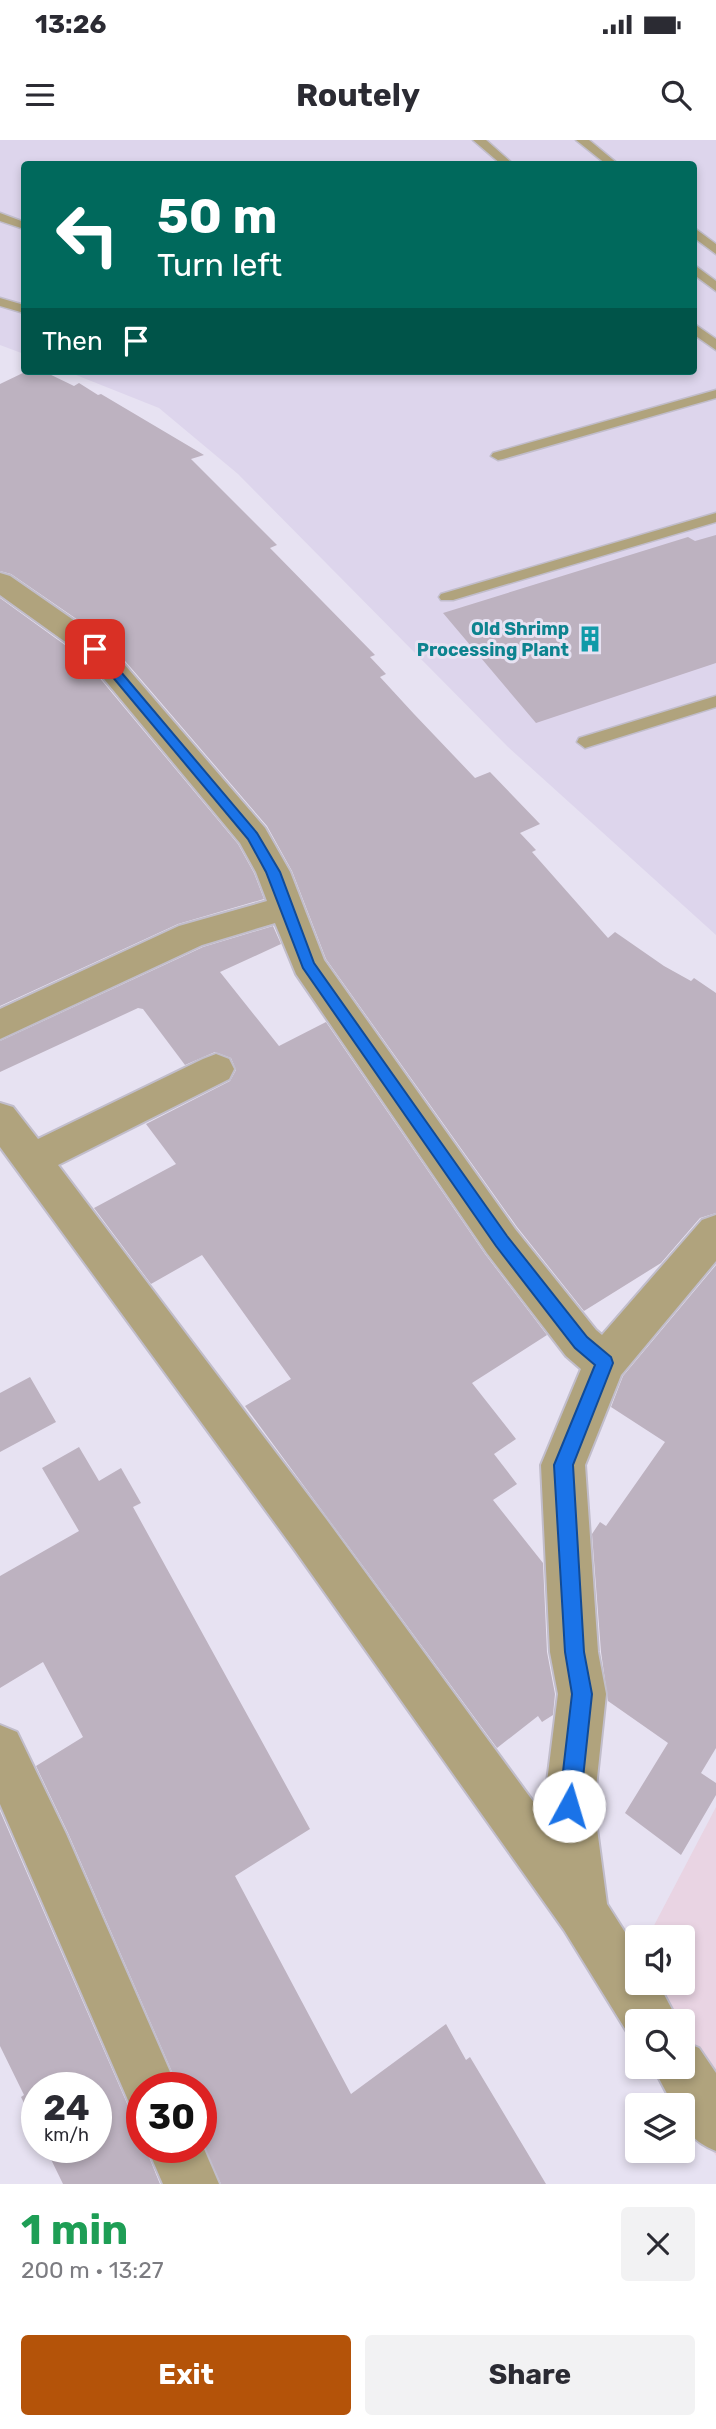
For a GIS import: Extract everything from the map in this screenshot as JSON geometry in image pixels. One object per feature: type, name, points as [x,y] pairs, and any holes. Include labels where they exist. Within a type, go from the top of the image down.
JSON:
[{"type":"street","points":[[0,582],[95,649],[253,836],[273,872],[308,965],[494,1230],[581,1343],[605,1363]]},
{"type":"street","points":[[0,1024],[191,935],[285,908]]},
{"type":"street","points":[[30,1161],[216,1069]]},
{"type":"street","points":[[0,1118],[310,1534],[582,1912],[643,2009]]},
{"type":"street","points":[[582,1912],[569,1806],[582,1694],[575,1652],[564,1465],[605,1363],[716,1232]]},
{"type":"street","points":[[0,1749],[48,1852],[143,2072]]},
{"type":"street","points":[[688,2079],[716,2123]]},
{"type":"street","points":[[182,2163],[191,2184]]},
{"type":"lane","points":[[479,140],[504,161]]},
{"type":"lane","points":[[582,140],[608,161]]},
{"type":"lane","points":[[0,217],[21,225]]},
{"type":"lane","points":[[697,234],[716,250]]},
{"type":"lane","points":[[697,271],[716,287]]},
{"type":"lane","points":[[0,302],[21,308]]},
{"type":"lane","points":[[697,330],[716,346]]},
{"type":"lane","points":[[498,456],[716,394]]},
{"type":"lane","points":[[447,597],[716,517]]},
{"type":"lane","points":[[585,742],[716,701]]},
{"type":"shaded area","points":[[0,140],[716,140],[716,935],[508,747],[238,474],[159,408],[76,375],[697,375],[697,161],[21,161],[21,353],[0,345]]},
{"type":"shaded area","points":[[716,1807],[716,2156],[695,2124],[695,2093],[674,2093],[665,2079],[695,2079],[695,2009],[637,2009],[637,1995],[695,1995],[695,1925],[654,1925]]},
{"type":"building","points":[[21,374],[51,375],[74,386],[79,383],[204,455],[191,459],[277,545],[270,548],[375,655],[370,657],[386,674],[380,677],[475,778],[490,772],[540,824],[520,833],[536,850],[532,852],[608,938],[615,932],[664,966],[691,981],[694,978],[716,993],[716,1213],[700,1218],[661,1263],[584,1311],[517,1227],[326,959],[292,871],[267,826],[107,640],[11,574],[0,571],[0,384]]},
{"type":"building","name":"Old Shrimp Processing Plant","points":[[716,535],[716,663],[536,723],[443,613],[688,537],[695,541]]},
{"type":"building","points":[[0,598],[83,658],[238,844],[264,899],[178,924],[0,1006]]},
{"type":"building","points":[[273,926],[281,944],[220,972],[279,1046],[326,1022],[485,1254],[547,1335],[472,1383],[516,1439],[494,1454],[517,1484],[493,1500],[543,1563],[547,1652],[555,1694],[553,1715],[542,1722],[538,1716],[497,1748],[245,1406],[291,1379],[202,1255],[151,1284],[94,1208],[176,1164],[146,1124],[230,1081],[236,1070],[231,1058],[215,1052],[185,1065],[143,1009],[138,1008],[0,1072],[0,1041],[203,947]]},
{"type":"building","points":[[716,1265],[716,1748],[701,1773],[716,1783],[716,1795],[681,1855],[625,1813],[668,1743],[608,1701],[601,1652],[592,1534],[600,1522],[606,1526],[665,1442],[611,1407],[623,1376]]},
{"type":"building","points":[[30,1377],[56,1422],[0,1452],[0,1393]]},
{"type":"building","points":[[79,1447],[99,1481],[121,1468],[141,1503],[133,1507],[310,1829],[235,1876],[351,2094],[446,2024],[466,2060],[470,2057],[546,2184],[221,2184],[211,2163],[217,2163],[217,2072],[172,2072],[36,1766],[83,1737],[43,1662],[0,1688],[0,1576],[79,1531],[42,1468]]},
{"type":"building","points":[[0,1811],[126,2101],[126,2163],[151,2163],[160,2184],[63,2184],[53,2163],[112,2163],[112,2072],[21,2072],[21,2089],[0,2046]]},
{"type":"place","name":"Old Shrimp Processing Plant","points":[[590,639]]},
{"type":"route","points":[[95,649],[253,836],[273,872],[308,965],[501,1241],[581,1343],[605,1363],[564,1465],[575,1652],[582,1694],[569,1806]]}]
